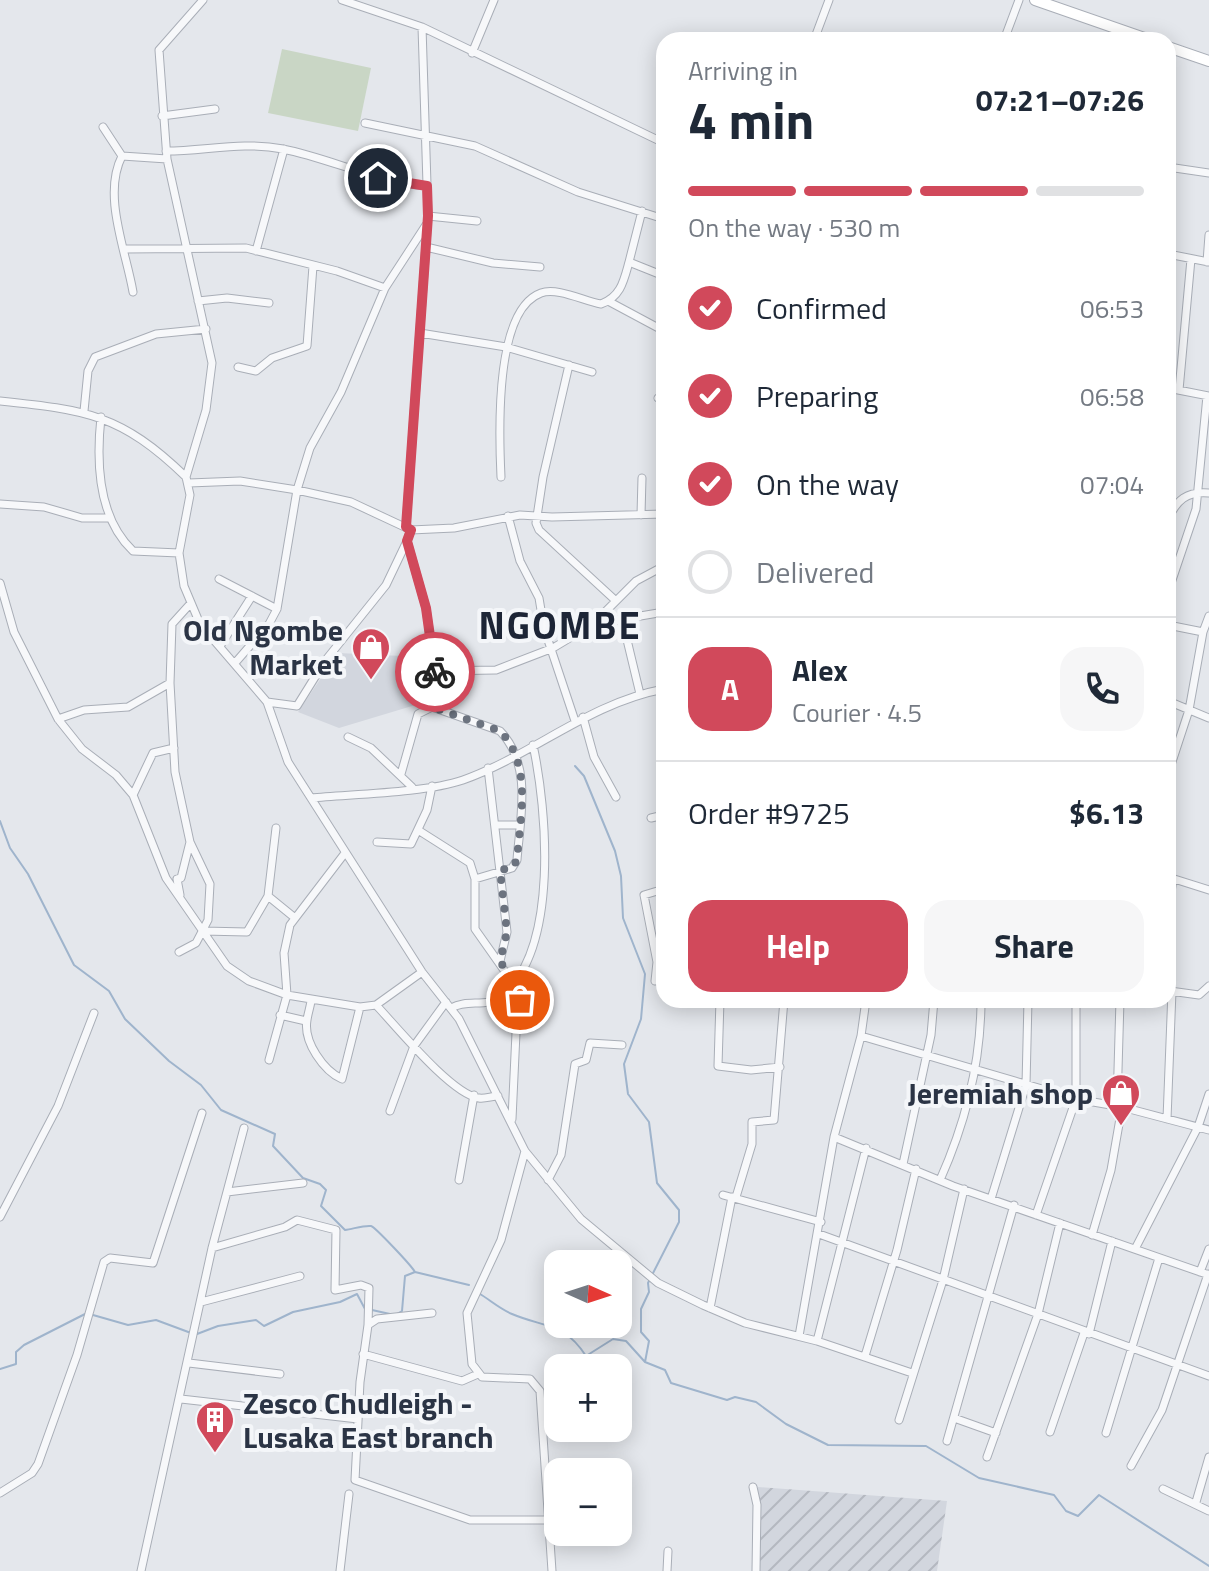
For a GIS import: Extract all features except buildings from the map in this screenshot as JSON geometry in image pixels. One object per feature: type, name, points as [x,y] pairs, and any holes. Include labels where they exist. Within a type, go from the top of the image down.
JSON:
[{"type":"main road","points":[[1035,0],[1066,5],[1131,32]]},
{"type":"main road","points":[[1176,50],[1209,61]]},
{"type":"street","points":[[203,0],[159,50],[166,155],[212,363],[206,410],[187,480],[179,553],[191,603],[200,624],[267,702],[288,762],[422,972],[449,1005],[525,1151],[592,1230],[658,1283],[710,1308],[745,1323],[817,1341],[912,1373]]},
{"type":"street","points":[[342,0],[422,27],[656,139]]},
{"type":"street","points":[[472,53],[494,0]]},
{"type":"street","points":[[817,32],[829,0]]},
{"type":"street","points":[[1007,32],[1019,0]]},
{"type":"street","points":[[422,27],[428,220],[407,541],[426,608],[435,671],[432,707]]},
{"type":"street","points":[[162,116],[215,109]]},
{"type":"street","points":[[365,123],[475,146],[578,192],[656,216]]},
{"type":"street","points":[[103,127],[122,156]]},
{"type":"street","points":[[122,156],[166,155],[204,150],[220,144],[284,149],[362,175],[427,186]]},
{"type":"street","points":[[256,251],[284,149]]},
{"type":"street","points":[[122,156],[117,167],[115,200],[133,292]]},
{"type":"street","points":[[1176,168],[1209,173]]},
{"type":"street","points":[[501,477],[506,347],[518,312],[540,293],[550,291],[601,304],[608,301],[622,287],[642,211]]},
{"type":"street","points":[[428,220],[477,221]]},
{"type":"street","points":[[235,663],[269,624],[277,609],[297,490],[310,448],[341,392],[385,288],[428,220]]},
{"type":"street","points":[[1176,256],[1208,262],[1209,235]]},
{"type":"street","points":[[426,247],[493,263],[540,267]]},
{"type":"street","points":[[125,249],[256,251],[385,288]]},
{"type":"street","points":[[1179,390],[1191,259]]},
{"type":"street","points":[[629,262],[656,273]]},
{"type":"street","points":[[238,367],[256,371],[272,358],[307,346],[313,266]]},
{"type":"street","points":[[198,301],[227,298],[269,303]]},
{"type":"street","points":[[608,301],[656,327]]},
{"type":"street","points":[[84,411],[88,371],[95,357],[156,334],[206,329]]},
{"type":"street","points":[[420,333],[506,347],[592,372]]},
{"type":"street","points":[[569,365],[535,514],[539,530],[615,600]]},
{"type":"street","points":[[1176,389],[1208,396],[1196,509],[1176,568]]},
{"type":"street","points":[[0,401],[84,411],[101,417],[148,443],[187,480],[240,481],[297,490],[351,502],[408,528],[454,528],[508,516],[535,514],[552,517],[656,514]]},
{"type":"street","points":[[101,417],[98,465],[107,518],[133,551],[179,553]]},
{"type":"street","points":[[641,515],[642,478]]},
{"type":"street","points":[[1176,502],[1196,492],[1209,493]]},
{"type":"street","points":[[0,504],[55,509],[82,518],[107,518]]},
{"type":"street","points":[[508,516],[513,542],[539,598],[544,628],[575,721]]},
{"type":"street","points":[[267,702],[297,706],[325,661],[386,585],[407,541]]},
{"type":"street","points":[[435,671],[496,670],[553,648],[593,624],[636,581],[656,570]]},
{"type":"street","points":[[219,579],[277,609]]},
{"type":"street","points":[[0,583],[14,632],[58,719],[82,749],[116,775],[133,795],[156,859],[227,966],[249,981],[287,995],[360,1007],[376,1005],[422,972]]},
{"type":"street","points":[[220,646],[252,596]]},
{"type":"street","points":[[179,952],[196,943],[203,931],[208,920],[210,884],[190,842],[175,772],[170,683],[172,624],[191,603]]},
{"type":"street","points":[[593,624],[656,613]]},
{"type":"street","points":[[1176,742],[1189,710],[1203,632],[1209,616]]},
{"type":"street","points":[[622,619],[640,694]]},
{"type":"street","points":[[1176,627],[1203,632]]},
{"type":"street","points":[[58,719],[84,710],[128,707],[170,683]]},
{"type":"street","points":[[311,798],[463,780],[583,717],[656,691]]},
{"type":"street","points":[[1176,704],[1209,718]]},
{"type":"street","points":[[401,774],[418,714],[432,707],[500,731],[514,755],[523,791],[517,860],[512,868],[475,879]]},
{"type":"street","points":[[583,717],[594,757],[616,797]]},
{"type":"street","points":[[348,737],[371,748],[412,787]]},
{"type":"street","points":[[390,1111],[414,1046],[449,1005],[492,1003],[513,984],[540,932],[541,796],[533,745]]},
{"type":"street","points":[[133,795],[153,753],[174,748]]},
{"type":"street","points":[[488,768],[507,932],[500,961]]},
{"type":"street","points":[[377,842],[408,846],[418,830],[432,786]]},
{"type":"street","points":[[651,818],[656,817]]},
{"type":"street","points":[[497,825],[519,825]]},
{"type":"street","points":[[203,931],[247,932],[268,896],[276,828]]},
{"type":"street","points":[[418,830],[464,857],[475,879],[475,929],[500,961],[520,1000],[512,1123]]},
{"type":"street","points":[[180,898],[177,879],[181,878],[190,842]]},
{"type":"street","points":[[269,1060],[287,995],[285,941],[295,918],[345,853]]},
{"type":"street","points":[[1176,879],[1209,890]]},
{"type":"street","points":[[656,891],[644,895],[656,956]]},
{"type":"street","points":[[268,896],[295,918]]},
{"type":"street","points":[[655,981],[656,972]]},
{"type":"street","points":[[1176,992],[1199,995],[1209,986]]},
{"type":"street","points":[[311,1001],[306,1021],[310,1041],[328,1071],[342,1079],[360,1007]]},
{"type":"street","points":[[376,1005],[434,1067],[474,1095],[498,1096]]},
{"type":"street","points":[[720,1008],[718,1066],[751,1070],[780,1067]]},
{"type":"street","points":[[710,1308],[734,1197],[750,1153],[752,1122],[774,1120],[784,1008]]},
{"type":"street","points":[[799,1336],[834,1137],[861,1036],[865,1008]]},
{"type":"street","points":[[903,1164],[933,1008]]},
{"type":"street","points":[[940,1180],[958,1141],[980,1042],[981,1008]]},
{"type":"street","points":[[991,1199],[1026,1085],[1028,1008]]},
{"type":"street","points":[[1036,1215],[1076,1099],[1076,1008]]},
{"type":"street","points":[[1092,1235],[1111,1170],[1120,1106],[1120,1008]]},
{"type":"street","points":[[1167,1119],[1170,1008]]},
{"type":"street","points":[[0,1217],[58,1106],[94,1013]]},
{"type":"street","points":[[280,1015],[306,1021]]},
{"type":"street","points":[[861,1036],[1076,1099],[1120,1106],[1209,1130]]},
{"type":"street","points":[[548,1180],[561,1155],[575,1064],[586,1060],[592,1042],[622,1045]]},
{"type":"street","points":[[1135,1249],[1198,1127],[1209,1094]]},
{"type":"street","points":[[459,1180],[474,1095]]},
{"type":"street","points":[[0,1493],[32,1473],[38,1464],[73,1365],[104,1262],[110,1258],[153,1263],[202,1113]]},
{"type":"street","points":[[141,1571],[212,1248],[244,1128]]},
{"type":"street","points":[[834,1137],[991,1199],[1206,1274]]},
{"type":"street","points":[[817,1341],[866,1148]]},
{"type":"street","points":[[525,1151],[501,1240],[467,1313],[468,1343],[472,1364],[478,1374],[486,1378],[530,1379],[538,1386],[544,1459]]},
{"type":"street","points":[[865,1356],[916,1169]]},
{"type":"street","points":[[227,1192],[303,1183]]},
{"type":"street","points":[[899,1420],[943,1280],[964,1189]]},
{"type":"street","points":[[723,1195],[821,1222]]},
{"type":"street","points":[[947,1441],[1014,1205]]},
{"type":"street","points":[[212,1248],[285,1227],[297,1220],[336,1230],[335,1290],[361,1285],[369,1288],[355,1475],[361,1483],[470,1520],[544,1520]]},
{"type":"street","points":[[987,1457],[1038,1314],[1060,1223]]},
{"type":"street","points":[[819,1234],[990,1295],[1086,1334],[1209,1376]]},
{"type":"street","points":[[1050,1432],[1086,1334],[1112,1241]]},
{"type":"street","points":[[1131,1466],[1162,1410],[1179,1365],[1206,1274],[1209,1249]]},
{"type":"street","points":[[1106,1433],[1159,1258]]},
{"type":"street","points":[[201,1302],[300,1276]]},
{"type":"street","points":[[368,1325],[377,1319],[432,1313]]},
{"type":"street","points":[[363,1354],[462,1381],[478,1374]]},
{"type":"street","points":[[189,1363],[280,1374]]},
{"type":"street","points":[[181,1399],[279,1410]]},
{"type":"street","points":[[296,1412],[358,1419]]},
{"type":"street","points":[[954,1418],[996,1433]]},
{"type":"street","points":[[1196,1502],[1209,1457]]},
{"type":"street","points":[[753,1487],[757,1505],[756,1571]]},
{"type":"street","points":[[1163,1489],[1196,1502],[1209,1511]]},
{"type":"street","points":[[340,1571],[349,1494]]},
{"type":"street","points":[[551,1546],[552,1571]]},
{"type":"street","points":[[667,1571],[668,1551]]},
{"type":"shaded area","name":"Old Ngombe Market","points":[[338,653],[423,657],[422,703],[339,728],[298,712]]},
{"type":"shaded area","points":[[758,1487],[947,1501],[937,1571],[759,1571]]},
{"type":"green space","points":[[282,49],[371,68],[358,131],[268,113]]},
{"type":"waterway","points":[[575,766],[584,776],[615,851],[621,876],[623,918],[645,974],[641,1019],[624,1064],[628,1094],[649,1122],[657,1183],[679,1210],[679,1222],[648,1283],[649,1292],[641,1309],[641,1332],[649,1341],[645,1362]]},
{"type":"waterway","points":[[0,821],[10,848],[28,874],[74,965],[109,991],[125,1019],[169,1061],[201,1085],[221,1110],[275,1134],[273,1146],[303,1178],[320,1184],[326,1190],[321,1206],[345,1230],[371,1226],[415,1272],[469,1285]]},
{"type":"waterway","points":[[397,1314],[402,1311],[405,1276],[415,1272]]},
{"type":"waterway","points":[[197,1334],[218,1326],[256,1320],[264,1326],[293,1312],[340,1302],[357,1294],[365,1309]]},
{"type":"waterway","points":[[480,1294],[512,1314],[562,1331],[586,1356],[613,1339],[626,1341],[645,1362],[665,1370],[671,1383],[727,1400],[735,1397],[756,1402],[786,1424],[828,1445],[926,1446],[979,1478],[1054,1495],[1066,1511],[1078,1516],[1099,1495],[1209,1566]]},
{"type":"waterway","points":[[372,1310],[390,1314]]},
{"type":"waterway","points":[[0,1369],[16,1364],[16,1352],[24,1345],[85,1314]]},
{"type":"waterway","points":[[93,1315],[128,1325],[156,1320],[191,1333]]},
{"type":"way so far","points":[[435,672],[432,707],[500,731],[520,769],[523,791],[517,860],[512,868],[500,870],[507,942],[500,961],[518,990],[520,1000]]},
{"type":"place","name":"Old Ngombe Market","points":[[371,681]]},
{"type":"place","name":"Jeremiah shop","points":[[1121,1127]]},
{"type":"place","name":"Zesco Chudleigh - Lusaka East branch","points":[[215,1454]]},
{"type":"district","name":"NGOMBE","points":[[560,625]]},
{"type":"route","points":[[378,178],[427,186],[428,216],[406,527],[411,530],[407,541],[426,608],[435,672]]}]
